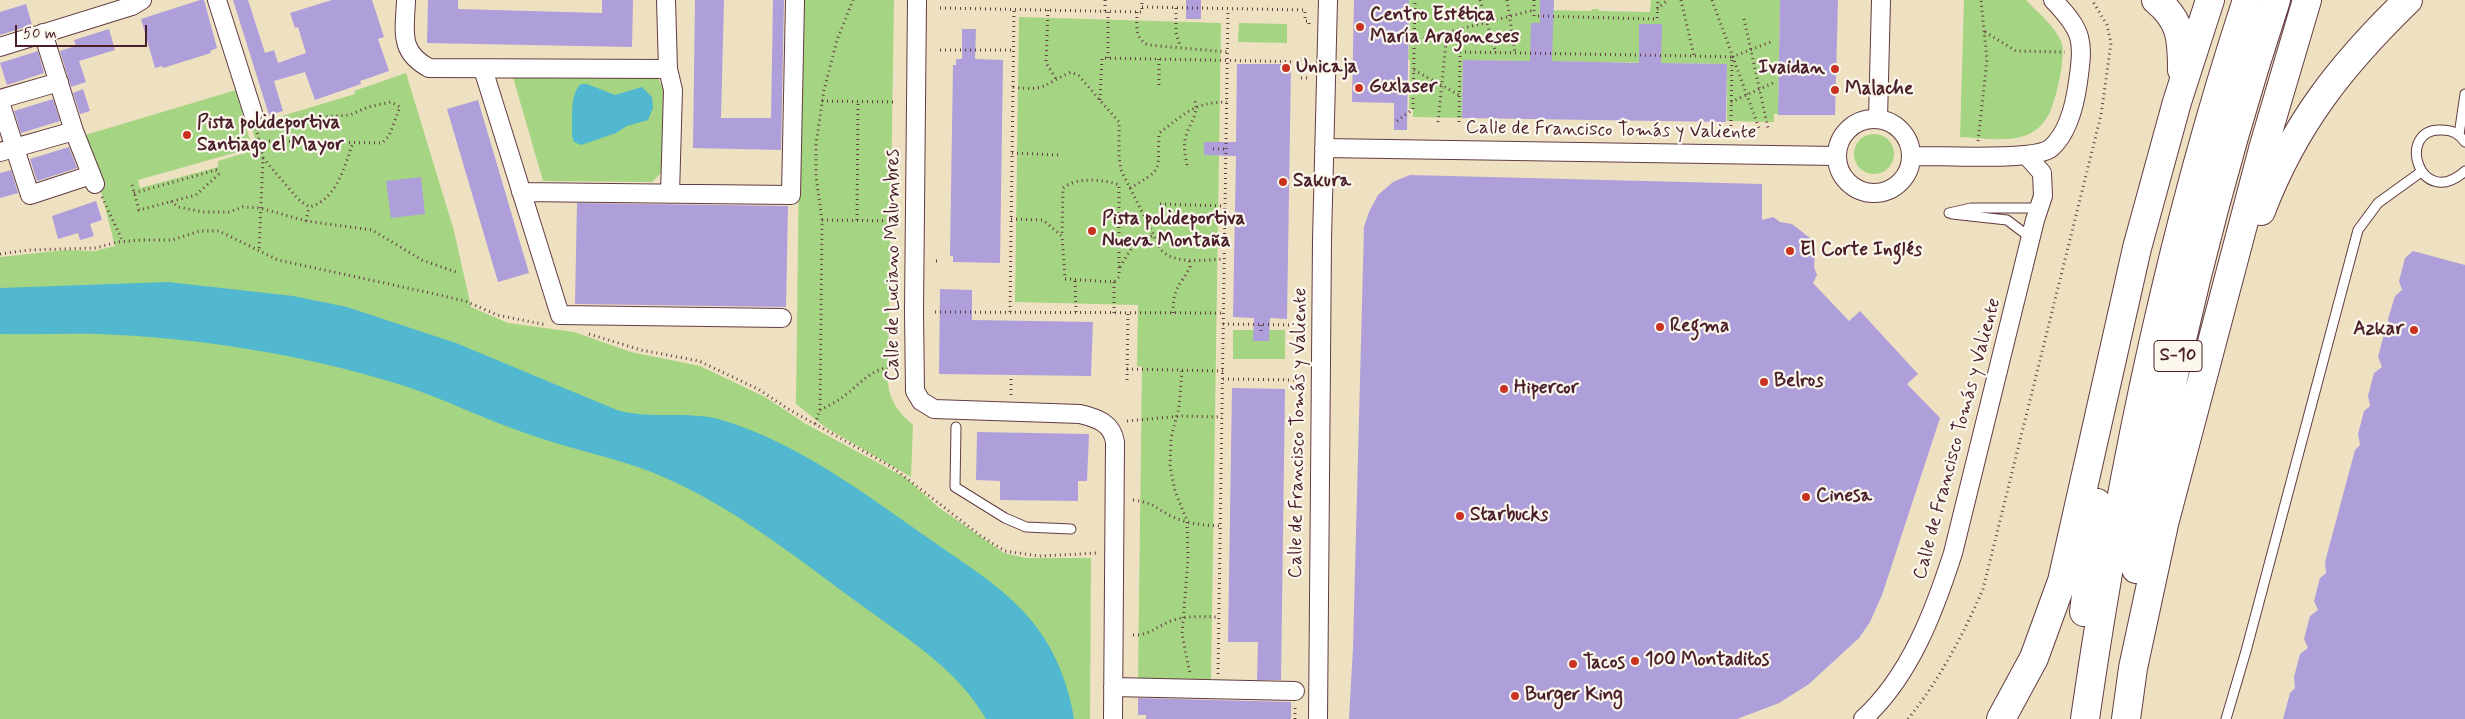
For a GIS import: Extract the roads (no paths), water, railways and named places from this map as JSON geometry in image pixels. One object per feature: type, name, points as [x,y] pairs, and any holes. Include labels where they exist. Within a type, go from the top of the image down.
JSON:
[{"type":"highway","points":[[2156,0],[2166,8],[2177,22],[2181,39],[2182,71],[2177,102]]},
{"type":"highway","points":[[2002,719],[2037,651],[2062,582],[2137,248],[2177,102],[2210,0]]},
{"type":"highway","name":"S-10","points":[[2085,719],[2096,644],[2128,464],[2163,291],[2213,105],[2247,0]]},
{"type":"highway","name":"S-10","points":[[2112,719],[2155,457],[2195,284],[2224,170],[2276,0]]},
{"type":"highway","points":[[2126,719],[2150,580],[2257,168],[2307,0]]},
{"type":"highway","points":[[2195,412],[2255,229],[2286,152],[2309,113],[2335,77],[2353,55],[2408,0]]},
{"type":"highway","points":[[2071,719],[2115,350]]},
{"type":"street","points":[[0,47],[132,6],[142,0]]},
{"type":"street","points":[[217,0],[253,113]]},
{"type":"street","points":[[406,0],[406,47],[415,60],[429,68],[483,70],[668,69]]},
{"type":"street","points":[[666,0],[668,69],[672,90],[670,194]]},
{"type":"street","points":[[521,192],[791,195],[795,0]]},
{"type":"street","name":"Calle de Luciano Malumbres","points":[[917,0],[915,391],[925,405],[940,411],[1080,414],[1102,421],[1112,432],[1115,442],[1113,719]]},
{"type":"street","name":"Calle de Francisco Tomás y Valiente","points":[[1318,719],[1324,148],[1328,0]]},
{"type":"street","points":[[1878,119],[1881,0]]},
{"type":"street","points":[[1910,156],[2027,156],[2050,149],[2066,129],[2077,94],[2082,51],[2078,29],[2053,0]]},
{"type":"street","points":[[42,33],[58,82],[74,131],[93,180],[30,195],[8,150],[0,100],[58,82]]},
{"type":"street","points":[[483,70],[560,315],[782,318]]},
{"type":"street","points":[[1878,119],[1893,124],[1900,130],[1909,146],[1910,156],[1909,167],[1904,177],[1896,186],[1874,193],[1852,186],[1838,168],[1836,156],[1839,142],[1848,130],[1860,121],[1878,119]]},
{"type":"street","points":[[8,150],[74,131]]},
{"type":"street","name":"Calle de Francisco Tomás y Valiente","points":[[1324,148],[1836,156]]},
{"type":"street","name":"Calle de Francisco Tomás y Valiente","points":[[1863,719],[1896,679],[1918,642],[1938,600],[1958,534],[2030,238],[2043,196],[2042,173],[2027,156]]},
{"type":"street","points":[[1113,687],[1294,691]]},
{"type":"lane","points":[[2462,139],[2465,94]]},
{"type":"lane","points":[[2462,139],[2450,130],[2438,129],[2425,135],[2418,145],[2415,158],[2421,172],[2432,180],[2445,182],[2458,177],[2465,171]]},
{"type":"lane","points":[[2226,719],[2246,651],[2358,230],[2378,203],[2421,172]]},
{"type":"lane","points":[[2030,238],[2007,220],[1970,218],[1949,213],[1971,208],[2039,208]]},
{"type":"lane","points":[[956,427],[955,487],[1005,518],[1026,527],[1071,528]]},
{"type":"water","points":[[581,84],[587,84],[615,95],[642,87],[652,97],[653,108],[648,120],[627,126],[616,133],[581,145],[574,142],[572,136],[573,101],[577,88]]},
{"type":"water","points":[[168,282],[293,296],[347,307],[456,343],[617,410],[643,414],[709,417],[750,430],[778,442],[857,488],[974,570],[1014,602],[1038,629],[1051,650],[1069,695],[1074,719],[986,719],[960,684],[928,654],[784,548],[708,499],[639,467],[528,434],[395,383],[286,356],[212,344],[137,336],[0,334],[0,288]]},
{"type":"place","name":"Centro Estética María Aragoneses","points":[[1360,27]]},
{"type":"place","name":"Unicaja","points":[[1286,68]]},
{"type":"place","name":"Ivaidan","points":[[1835,69]]},
{"type":"place","name":"Gexlaser","points":[[1359,88]]},
{"type":"place","name":"Malache","points":[[1835,90]]},
{"type":"place","name":"Pista polideportiva Santiago el Mayor","points":[[187,135]]},
{"type":"place","name":"Sakura","points":[[1283,182]]},
{"type":"place","name":"Pista polideportiva Nueva Montaña","points":[[1092,231]]},
{"type":"place","name":"El Corte Inglés","points":[[1790,251]]},
{"type":"place","name":"Regma","points":[[1660,327]]},
{"type":"place","name":"Azkar","points":[[2414,330]]},
{"type":"place","name":"Belros","points":[[1764,382]]},
{"type":"place","name":"Hipercor","points":[[1504,389]]},
{"type":"place","name":"Cinesa","points":[[1806,497]]},
{"type":"place","name":"Starbucks","points":[[1460,516]]},
{"type":"place","name":"100 Montaditos","points":[[1635,661]]},
{"type":"place","name":"Tacos","points":[[1573,664]]},
{"type":"place","name":"Burger King","points":[[1515,696]]}]
